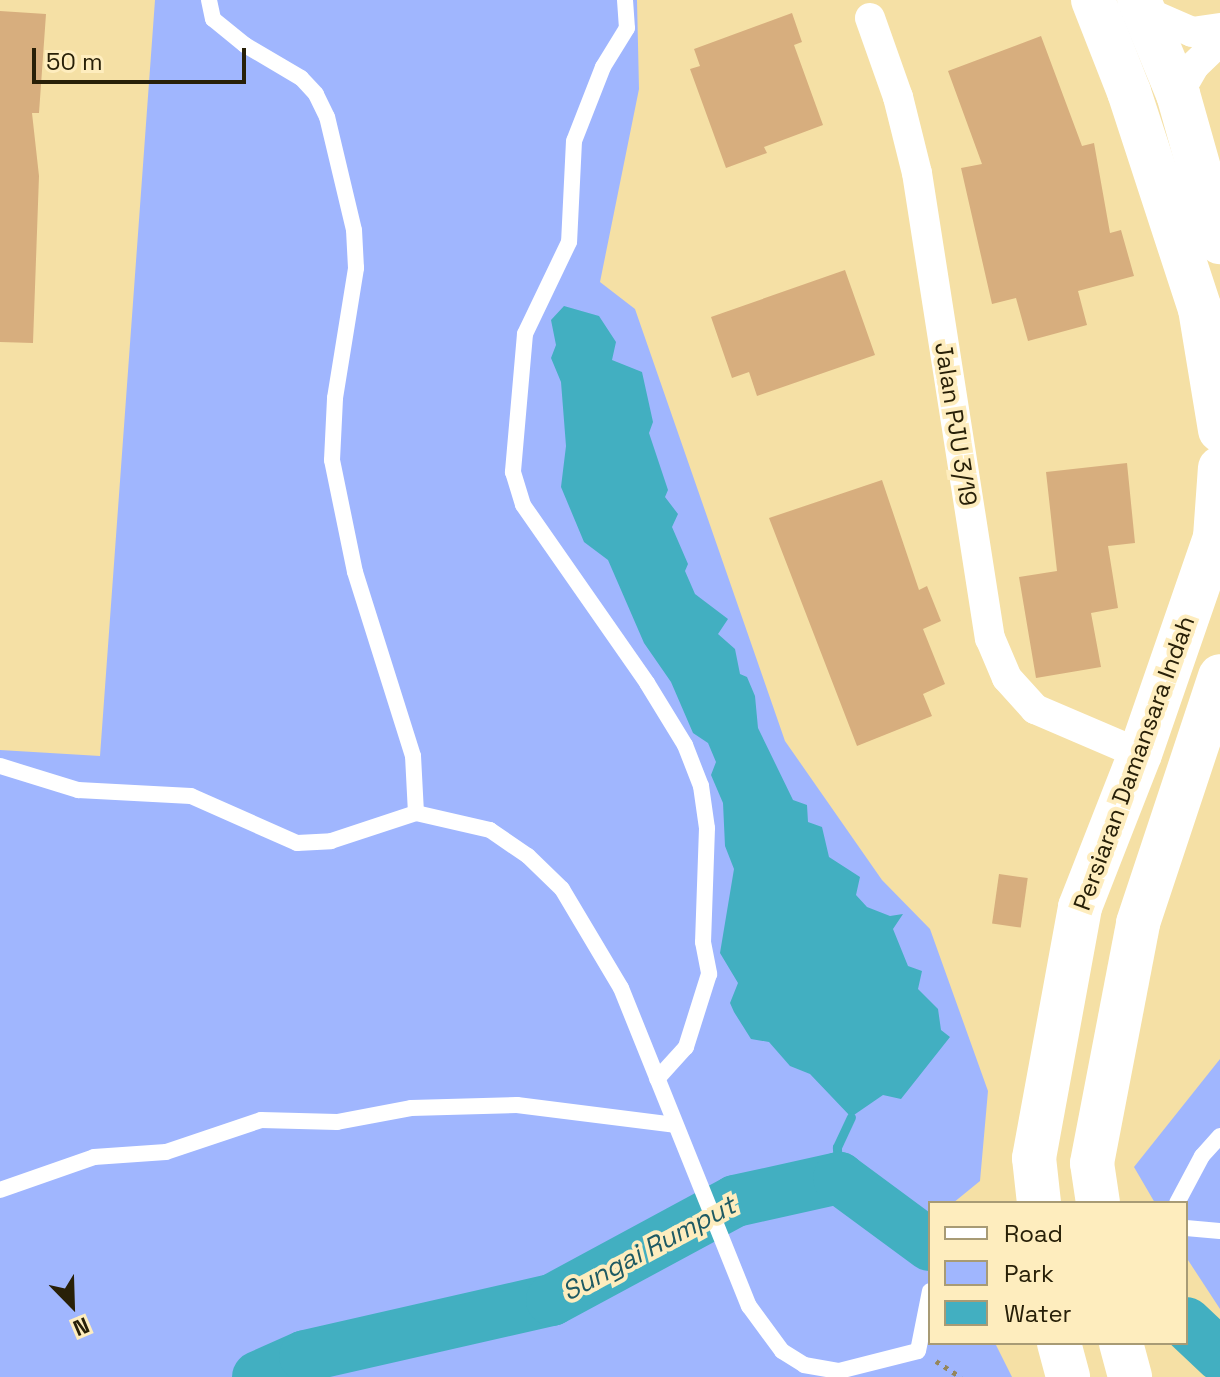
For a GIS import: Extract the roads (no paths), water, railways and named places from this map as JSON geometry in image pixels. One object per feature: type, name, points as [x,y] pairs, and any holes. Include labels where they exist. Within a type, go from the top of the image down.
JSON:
[{"type":"main road","points":[[1093,0],[1129,92],[1200,309],[1220,430]]},
{"type":"main road","points":[[1141,6],[1173,84],[1220,242]]},
{"type":"main road","points":[[1129,92],[1173,84]]},
{"type":"main road","name":"Persiaran Damansara Indah","points":[[1039,1201],[1034,1158],[1080,907],[1140,754],[1215,537],[1220,468]]},
{"type":"main road","points":[[1095,1183],[1138,923],[1220,676]]},
{"type":"main road","points":[[1060,1345],[1068,1377]]},
{"type":"main road","points":[[1122,1345],[1130,1377]]},
{"type":"street","points":[[1141,6],[1192,32],[1220,28]]},
{"type":"street","name":"Jalan PJU 3/19","points":[[870,18],[898,97],[917,173],[990,638],[1007,678],[1035,709],[1140,754]]},
{"type":"street","points":[[1173,84],[1220,41]]},
{"type":"lane","points":[[209,0],[213,19],[301,78],[316,94],[327,117],[354,230],[356,268],[335,398],[332,460],[355,572],[413,756],[416,813]]},
{"type":"lane","points":[[625,0],[627,28],[603,67],[574,141],[569,242],[525,334],[513,472],[523,505],[647,683],[685,745],[701,786],[707,828],[703,942],[709,974],[686,1047],[657,1079]]},
{"type":"lane","points":[[0,766],[78,790],[191,796],[297,843],[331,841],[416,813],[490,830],[562,889],[621,988],[714,1226],[764,1331],[802,1371],[839,1371],[918,1351],[928,1301]]},
{"type":"lane","points":[[0,1190],[94,1157],[166,1152],[261,1120],[337,1122],[411,1108],[517,1105],[675,1125]]},
{"type":"lane","points":[[1178,1201],[1202,1156],[1220,1136]]},
{"type":"lane","points":[[1188,1228],[1220,1231]]},
{"type":"water","points":[[564,306],[599,316],[616,342],[612,360],[642,372],[653,422],[649,433],[668,490],[665,497],[678,514],[672,527],[688,564],[685,571],[695,594],[728,619],[718,634],[735,649],[740,674],[747,677],[755,696],[758,728],[793,800],[807,805],[808,822],[822,827],[829,857],[860,877],[856,895],[867,907],[890,916],[903,914],[893,929],[908,966],[922,971],[918,989],[938,1009],[941,1030],[950,1037],[901,1099],[883,1095],[851,1117],[810,1074],[790,1066],[769,1042],[751,1039],[730,1003],[738,983],[720,953],[734,869],[725,846],[723,803],[711,775],[716,762],[708,743],[693,733],[671,682],[644,643],[608,560],[584,542],[561,487],[566,446],[561,382],[551,358],[556,345],[551,320]]},
{"type":"waterway","points":[[839,1178],[837,1147],[851,1117]]},
{"type":"waterway","name":"Sungai Rumput","points":[[258,1377],[305,1356],[552,1300],[735,1201],[839,1178],[928,1244]]},
{"type":"waterway","name":"Sungai Rumput","points":[[1188,1325],[1220,1355]]}]
